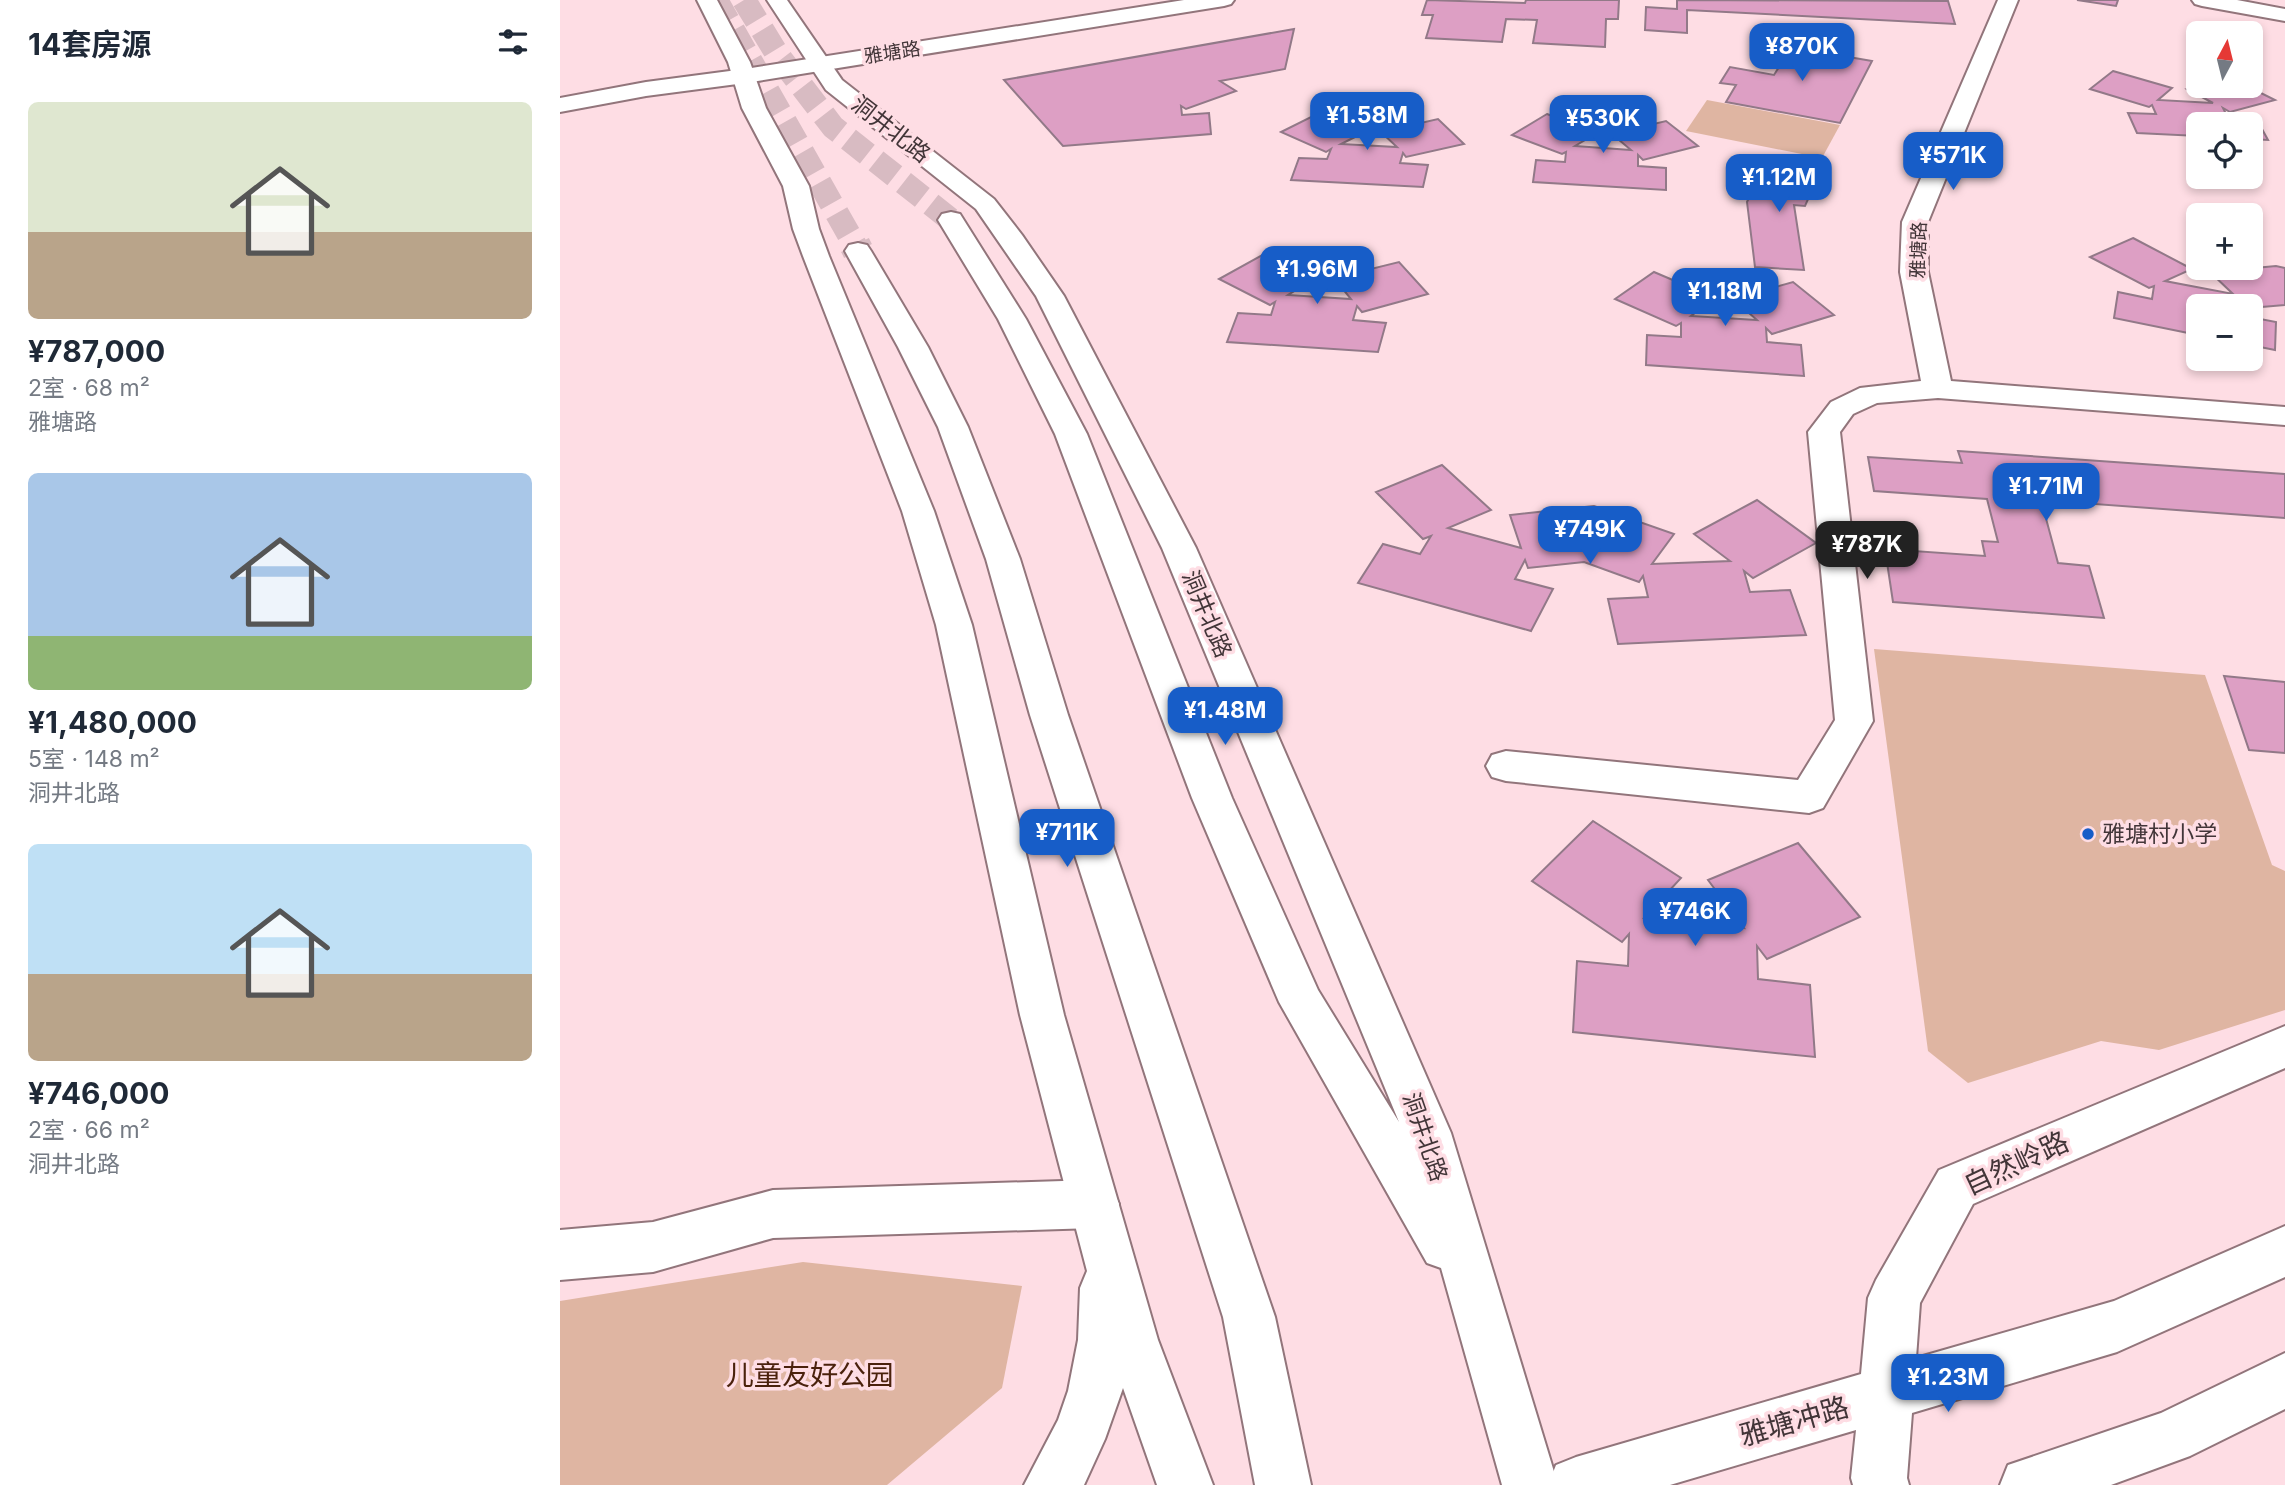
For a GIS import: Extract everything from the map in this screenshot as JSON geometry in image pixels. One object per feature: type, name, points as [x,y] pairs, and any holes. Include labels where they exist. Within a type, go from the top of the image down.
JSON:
[{"type":"main road","points":[[706,0],[745,76],[754,108],[796,186],[806,229],[918,511],[954,625],[1042,1015],[1132,1340],[1185,1485]]},
{"type":"main road","name":"洞井北路","points":[[777,0],[834,85],[985,204],[1050,296],[1190,573],[1427,1133],[1530,1485]]},
{"type":"main road","name":"雅塘路","points":[[560,105],[646,89],[745,76],[1224,0]]},
{"type":"main road","name":"雅塘路","points":[[1938,390],[1914,272],[1915,222],[2008,0]]},
{"type":"main road","points":[[2202,0],[2285,15]]},
{"type":"main road","points":[[951,220],[1012,319],[1071,434],[1212,798],[1301,1002],[1475,1295]]},
{"type":"main road","points":[[858,251],[913,347],[953,427],[1003,559],[1049,715],[1249,1317],[1283,1485]]},
{"type":"main road","points":[[1506,766],[1809,797],[1854,721],[1824,432],[1842,408],[1871,394],[1938,390],[2285,416]]},
{"type":"main road","name":"自然岭路","points":[[1881,1485],[1879,1478],[1894,1298],[1956,1187],[2285,1046]]},
{"type":"main road","points":[[560,1255],[653,1247],[773,1214],[1099,1218]]},
{"type":"main road","points":[[1052,1485],[1065,1467],[1097,1392],[1107,1321],[1099,1218]]},
{"type":"main road","name":"雅塘冲路","points":[[1576,1485],[2117,1325],[2285,1251]]},
{"type":"main road","points":[[2028,1485],[2171,1437],[2285,1380]]},
{"type":"green space","points":[[1707,100],[1840,125],[1822,158],[1686,131]]},
{"type":"green space","points":[[1874,649],[2205,675],[2272,865],[2285,871],[2285,1010],[2159,1050],[2101,1041],[1968,1083],[1928,1051]]},
{"type":"green space","name":"儿童友好公园","points":[[803,1262],[1022,1286],[1002,1388],[887,1485],[560,1485],[560,1301]]},
{"type":"building","points":[[1427,0],[1525,3],[1526,0],[1619,0],[1618,19],[1606,19],[1605,47],[1533,43],[1537,20],[1506,19],[1502,42],[1426,38],[1433,15],[1422,15]]},
{"type":"building","points":[[1677,0],[1948,1],[1955,24],[1687,10],[1687,33],[1645,30],[1646,7],[1677,9]]},
{"type":"building","points":[[2077,0],[2118,0],[2116,6]]},
{"type":"building","points":[[1294,29],[1285,69],[1220,81],[1236,91],[1186,109],[1181,106],[1182,115],[1209,113],[1211,134],[1063,146],[1004,80]]},
{"type":"building","points":[[1795,41],[1847,50],[1843,56],[1872,61],[1840,123],[1726,102],[1736,85],[1720,83],[1730,67],[1774,75]]},
{"type":"building","points":[[2113,71],[2172,88],[2158,100],[2213,103],[2204,98],[2263,98],[2263,94],[2275,100],[2230,112],[2223,108],[2225,112],[2186,112],[2186,135],[2137,133],[2128,113],[2156,114],[2152,105],[2149,107],[2090,89]]},
{"type":"building","points":[[1321,112],[1367,131],[1341,144],[1397,147],[1381,132],[1438,119],[1464,144],[1406,157],[1403,153],[1400,163],[1428,165],[1423,187],[1291,180],[1299,158],[1327,159],[1331,149],[1326,152],[1281,132]]},
{"type":"building","points":[[1547,114],[1597,133],[1575,146],[1631,150],[1612,134],[1666,121],[1698,146],[1643,160],[1638,155],[1638,166],[1666,168],[1666,190],[1533,182],[1536,160],[1565,162],[1566,152],[1562,154],[1512,135]]},
{"type":"building","points":[[1766,161],[1821,170],[1805,206],[1794,205],[1804,270],[1755,267],[1747,202]]},
{"type":"building","points":[[2133,238],[2186,266],[2186,272],[2165,281],[2233,294],[2186,294],[2186,333],[2114,318],[2118,292],[2152,299],[2154,286],[2149,288],[2090,257]]},
{"type":"building","points":[[1266,253],[1317,277],[1288,295],[1351,299],[1334,278],[1399,262],[1428,294],[1362,312],[1357,306],[1353,320],[1386,323],[1378,352],[1227,342],[1238,313],[1271,315],[1275,302],[1270,305],[1219,279]]},
{"type":"building","points":[[2263,267],[2285,268],[2285,305],[2263,307],[2263,294],[2233,294],[2218,280],[2263,280]]},
{"type":"building","points":[[1654,272],[1715,298],[1691,316],[1757,320],[1733,299],[1793,282],[1834,315],[1772,334],[1766,328],[1767,342],[1801,345],[1804,376],[1646,365],[1647,335],[1681,337],[1681,323],[1676,326],[1615,299]]},
{"type":"building","points":[[2263,320],[2276,322],[2275,350],[2263,348]]},
{"type":"building","points":[[1958,451],[2285,474],[2285,518],[2041,500],[2058,563],[2089,566],[2104,618],[1893,602],[1885,549],[1985,556],[1982,541],[1998,542],[1987,499],[1874,491],[1868,457],[1962,463]]},
{"type":"building","points":[[1442,465],[1491,510],[1448,528],[1521,548],[1510,515],[1594,506],[1674,534],[1652,564],[1730,561],[1694,534],[1757,500],[1816,543],[1753,578],[1744,571],[1750,592],[1790,590],[1806,635],[1618,644],[1608,599],[1648,597],[1643,576],[1639,582],[1584,562],[1528,568],[1525,560],[1515,579],[1553,589],[1531,631],[1358,583],[1383,544],[1420,554],[1431,536],[1423,539],[1376,492]]},
{"type":"building","points":[[2224,676],[2285,682],[2285,753],[2249,750]]},
{"type":"building","points":[[1593,821],[1681,878],[1644,918],[1744,928],[1708,880],[1798,843],[1860,917],[1767,959],[1757,946],[1758,979],[1810,985],[1815,1057],[1573,1032],[1577,961],[1628,966],[1629,934],[1622,942],[1532,881]]},
{"type":"tunnel","points":[[716,0],[856,247]]},
{"type":"tunnel","points":[[744,0],[777,54],[833,127],[951,220]]},
{"type":"tunnel","points":[[856,247],[858,251]]},
{"type":"place","name":"雅塘村小学","points":[[2088,834]]}]
